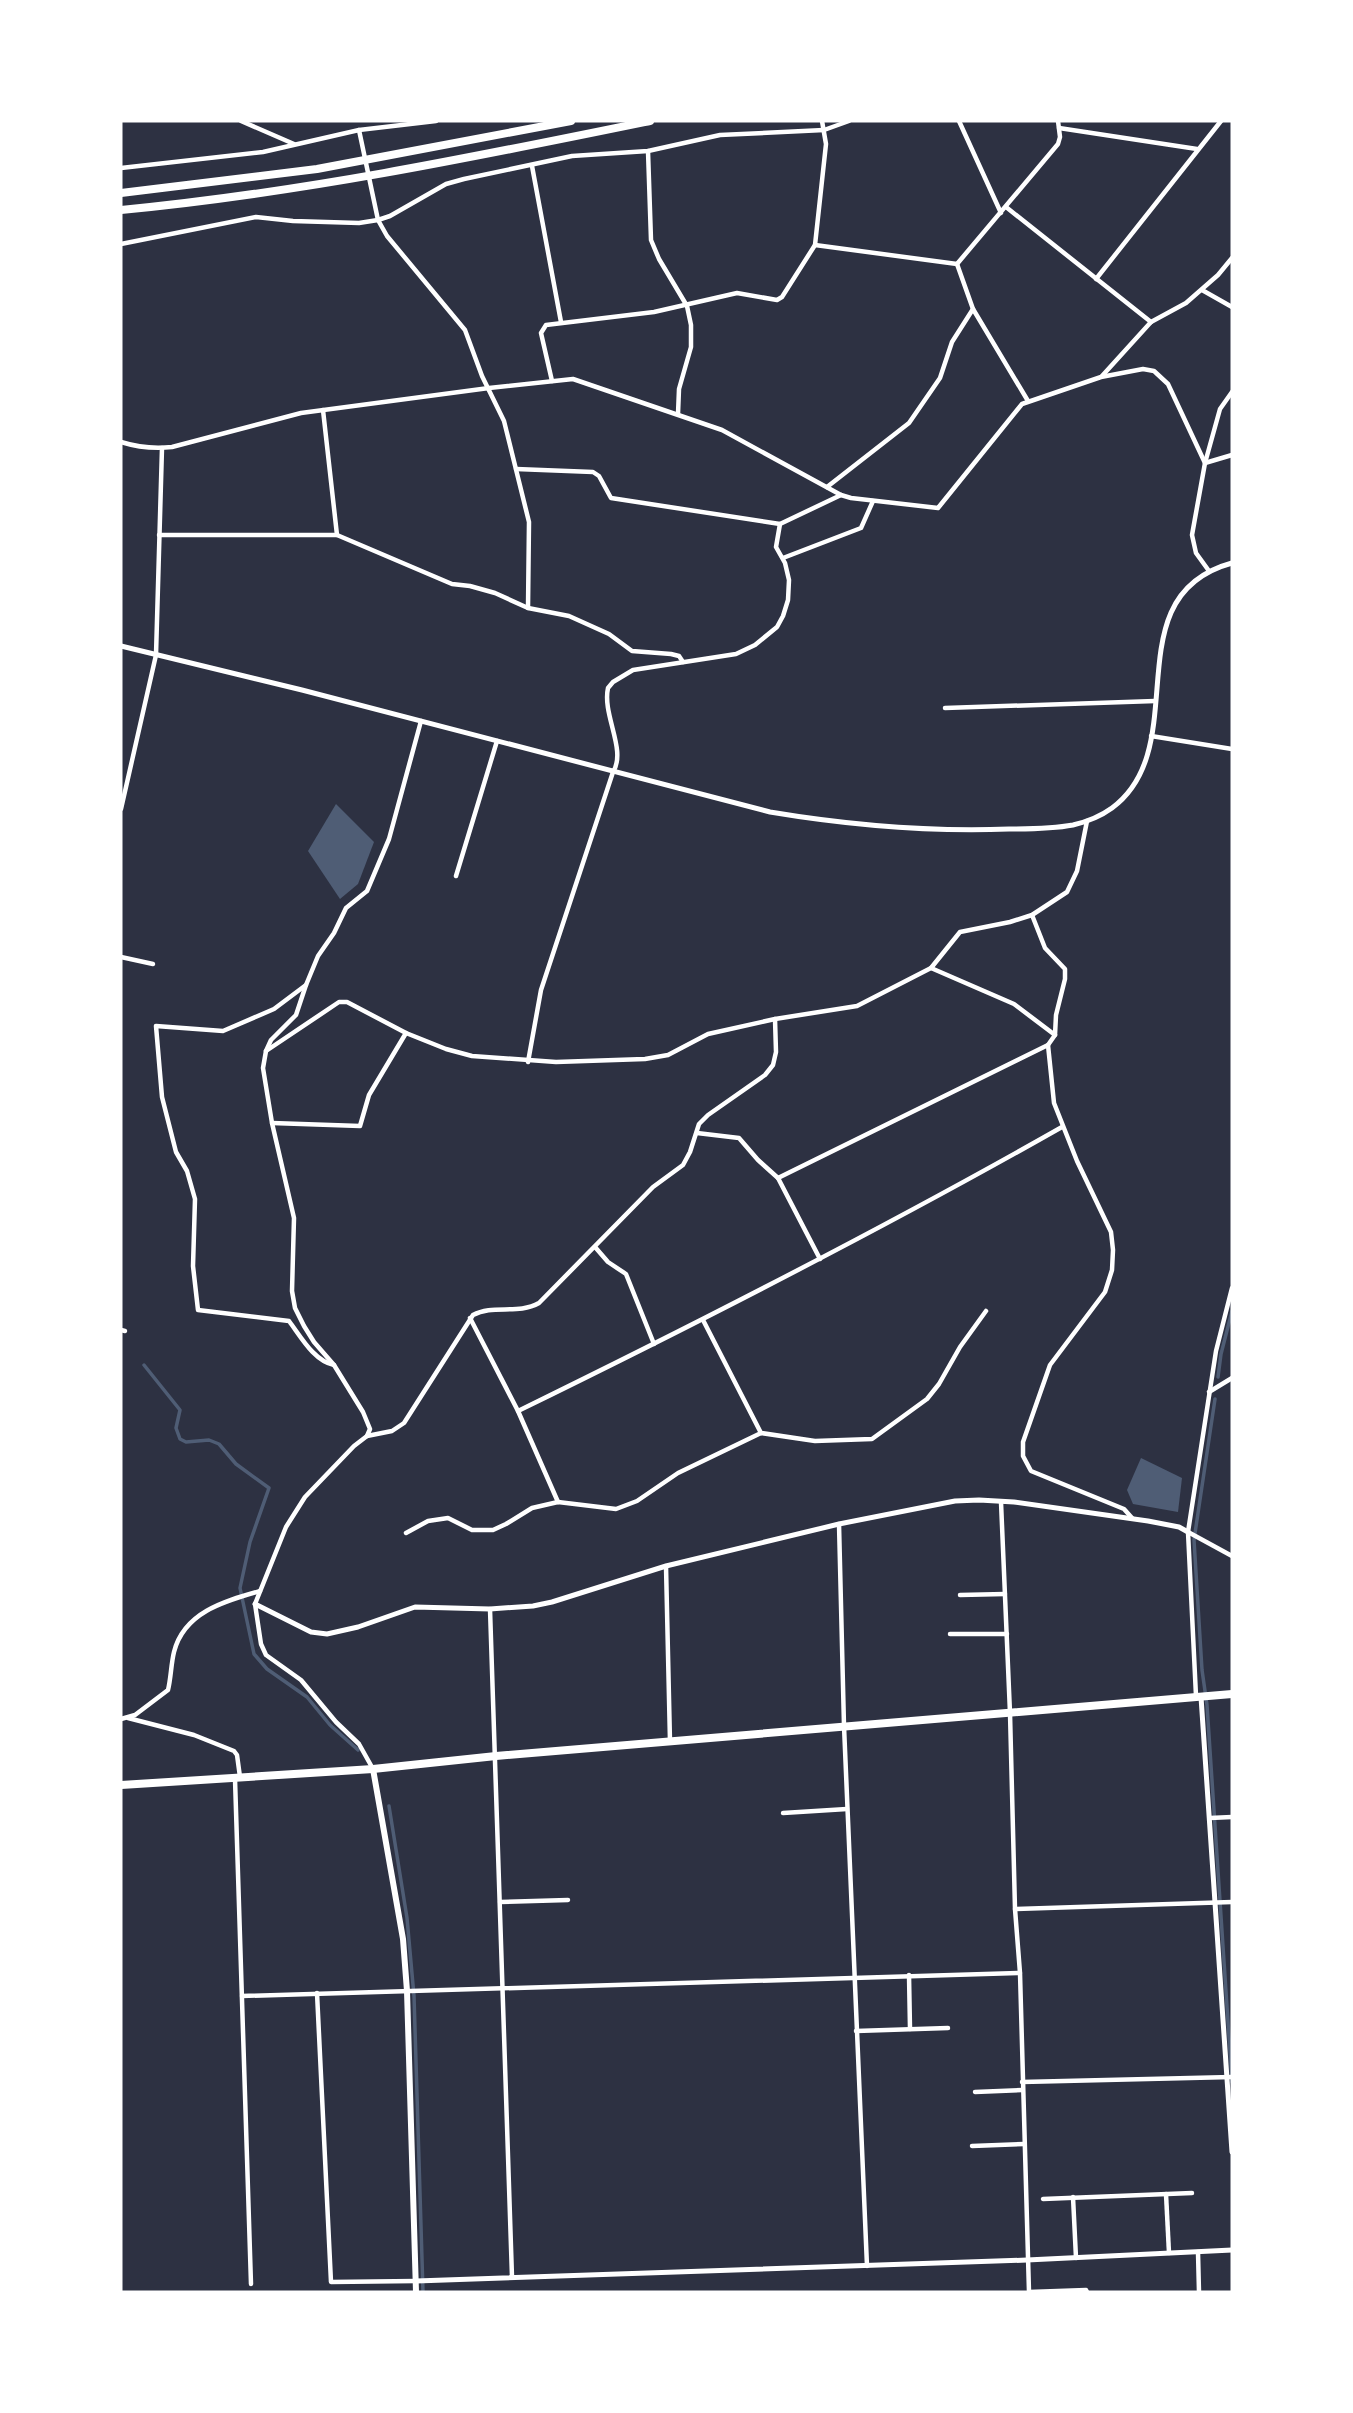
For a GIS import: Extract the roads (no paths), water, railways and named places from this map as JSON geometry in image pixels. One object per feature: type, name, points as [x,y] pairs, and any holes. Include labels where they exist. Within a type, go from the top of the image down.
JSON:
[{"type":"highway","points":[[121,193],[317,169],[571,121]]},
{"type":"highway","points":[[121,211],[320,185],[650,121]]},
{"type":"highway","points":[[121,1785],[373,1769],[496,1756],[1232,1694]]},
{"type":"main road","points":[[373,1769],[397,1901],[407,1991],[416,2292]]},
{"type":"street","points":[[241,121],[295,144]]},
{"type":"street","points":[[121,168],[263,152],[359,130],[436,121]]},
{"type":"street","points":[[121,244],[256,217],[359,223],[378,220],[446,184],[572,156],[648,151],[720,135],[849,121]]},
{"type":"street","points":[[959,121],[1001,213]]},
{"type":"street","points":[[957,264],[1058,144],[1058,121]]},
{"type":"street","points":[[1096,279],[1221,121]]},
{"type":"street","points":[[552,381],[541,333],[546,326],[687,306],[737,293],[777,300],[782,298],[815,245],[826,144],[822,125]]},
{"type":"street","points":[[1059,128],[1198,149]]},
{"type":"street","points":[[359,130],[378,220],[387,236],[465,330],[482,376],[504,421],[531,533],[528,608]]},
{"type":"street","points":[[648,151],[651,240],[687,306],[691,324],[691,347],[679,388],[678,414]]},
{"type":"street","points":[[532,166],[561,322]]},
{"type":"street","points":[[1006,207],[1151,322]]},
{"type":"street","points":[[815,245],[957,264]]},
{"type":"street","points":[[1101,377],[1151,322],[1170,313],[1202,290],[1232,258]]},
{"type":"street","points":[[957,264],[973,309],[1028,401]]},
{"type":"street","points":[[1202,290],[1232,307]]},
{"type":"street","points":[[827,487],[909,423],[940,378],[952,342],[973,309]]},
{"type":"street","points":[[121,442],[162,448],[188,444],[262,422],[323,410],[489,387],[573,379],[722,430],[841,495],[937,508],[1022,404],[1101,377],[1143,369],[1154,371],[1168,384],[1205,463]]},
{"type":"street","points":[[1209,571],[1196,553],[1192,535],[1205,463],[1220,409],[1232,392]]},
{"type":"street","points":[[323,410],[337,535]]},
{"type":"street","points":[[121,809],[156,655],[162,448]]},
{"type":"street","points":[[1205,463],[1232,455]]},
{"type":"street","points":[[516,469],[593,472],[611,498],[780,524],[841,495]]},
{"type":"street","points":[[783,558],[861,528],[873,501]]},
{"type":"street","points":[[528,1062],[541,990],[613,772],[618,764],[610,722],[608,688],[633,670],[736,653],[755,645],[776,626],[783,616],[788,600],[789,580],[783,558],[776,547],[780,524]]},
{"type":"street","points":[[159,535],[337,535],[452,584],[495,593],[528,608],[569,616],[608,634],[632,652],[671,654],[678,656],[683,662]]},
{"type":"street","points":[[121,646],[770,812],[826,821],[986,830],[1065,827],[1087,821],[1112,808],[1132,789],[1145,765],[1151,736],[1166,622],[1180,595],[1195,579],[1232,563]]},
{"type":"street","points":[[945,708],[1155,701]]},
{"type":"street","points":[[367,1436],[370,1429],[363,1412],[334,1365],[314,1342],[295,1308],[292,1291],[294,1218],[272,1123],[263,1068],[271,1040],[296,1015],[318,956],[334,933],[346,908],[367,891],[389,839],[421,721]]},
{"type":"street","points":[[1151,736],[1232,748]]},
{"type":"street","points":[[456,876],[497,741]]},
{"type":"street","points":[[266,1051],[339,1002],[347,1002],[446,1049],[472,1056],[528,1062],[645,1059],[668,1055],[708,1034],[775,1019],[857,1006],[931,968],[960,932],[1032,915],[1067,892],[1073,883],[1087,821]]},
{"type":"street","points":[[778,1178],[1048,1045],[1055,1035],[1065,969],[1045,948],[1032,915]]},
{"type":"street","points":[[121,957],[153,964]]},
{"type":"street","points":[[931,968],[1014,1004],[1055,1035]]},
{"type":"street","points":[[306,985],[274,1009],[223,1031],[156,1026],[162,1097],[176,1152],[187,1171],[195,1199],[193,1266],[198,1310],[289,1321],[317,1357],[334,1365]]},
{"type":"street","points":[[373,1769],[359,1744],[336,1722],[301,1680],[266,1655],[261,1644],[255,1604],[286,1527],[305,1497],[354,1446],[367,1436],[392,1431],[404,1423],[470,1318],[481,1310],[528,1309],[538,1303],[653,1187],[683,1165],[699,1124],[765,1075],[773,1065],[776,1052],[775,1019]]},
{"type":"street","points":[[272,1123],[360,1126],[369,1095],[406,1032]]},
{"type":"street","points":[[1048,1045],[1054,1103],[1062,1127],[1111,1232],[1112,1270],[1105,1292],[1050,1365],[1023,1442],[1023,1456],[1031,1471],[1124,1509],[1132,1518]]},
{"type":"street","points":[[518,1411],[820,1259],[931,1201],[1062,1127]]},
{"type":"street","points":[[697,1133],[738,1138],[778,1178],[820,1259]]},
{"type":"street","points":[[595,1247],[608,1262],[626,1274],[654,1344]]},
{"type":"street","points":[[1232,1288],[1208,1393],[1188,1532],[1198,1697],[1230,2077],[1232,2152]]},
{"type":"street","points":[[406,1533],[428,1521],[448,1518],[472,1530],[493,1530],[532,1508],[558,1502],[616,1509],[637,1501],[678,1473],[761,1433],[815,1441],[872,1439],[927,1399],[986,1311]]},
{"type":"street","points":[[470,1318],[518,1411],[558,1502]]},
{"type":"street","points":[[703,1320],[761,1433]]},
{"type":"street","points":[[1208,1393],[1232,1378]]},
{"type":"street","points":[[255,1604],[302,1628],[327,1634],[358,1627],[415,1607],[490,1609],[533,1606],[666,1566],[839,1524],[955,1501],[1014,1502],[1179,1527],[1232,1556]]},
{"type":"street","points":[[1002,1502],[1015,1909],[1020,1973],[1028,2292],[1087,2292]]},
{"type":"street","points":[[839,1524],[847,1809],[867,2266]]},
{"type":"street","points":[[666,1566],[670,1742]]},
{"type":"street","points":[[121,1718],[128,1717],[157,1700],[168,1690],[173,1652],[179,1639],[196,1617],[224,1602],[260,1591]]},
{"type":"street","points":[[960,1595],[1005,1594]]},
{"type":"street","points":[[490,1609],[512,2277]]},
{"type":"street","points":[[950,1634],[1007,1634]]},
{"type":"street","points":[[128,1717],[194,1735],[234,1751],[237,1755],[251,2284]]},
{"type":"street","points":[[783,1812],[847,1809]]},
{"type":"street","points":[[1210,1818],[1232,1817]]},
{"type":"street","points":[[500,1902],[568,1900]]},
{"type":"street","points":[[1015,1909],[1232,1902]]},
{"type":"street","points":[[242,1996],[1020,1973]]},
{"type":"street","points":[[909,1975],[911,2029]]},
{"type":"street","points":[[317,1993],[331,2282],[867,2266],[1232,2250]]},
{"type":"street","points":[[856,2031],[948,2028]]},
{"type":"street","points":[[1022,2082],[1230,2077]]},
{"type":"street","points":[[975,2092],[1022,2090]]},
{"type":"street","points":[[972,2146],[1024,2144]]},
{"type":"street","points":[[1042,2199],[1192,2193]]},
{"type":"street","points":[[1166,2194],[1169,2253]]},
{"type":"street","points":[[1073,2197],[1076,2258]]},
{"type":"street","points":[[1198,2252],[1199,2292]]},
{"type":"water","points":[[336,804],[374,842],[358,884],[340,899],[308,851]]},
{"type":"water","points":[[1141,1458],[1182,1478],[1178,1512],[1133,1504],[1127,1490]]},
{"type":"waterway","points":[[1218,1377],[1232,1311]]},
{"type":"waterway","points":[[144,1365],[180,1410],[176,1428],[180,1439],[186,1442],[209,1440],[219,1444],[236,1464],[269,1488],[250,1542],[240,1588],[254,1654],[267,1669],[307,1697],[330,1725],[358,1750]]},
{"type":"waterway","points":[[1215,1399],[1194,1540],[1232,2082]]},
{"type":"waterway","points":[[389,1806],[407,1918],[414,1996],[423,2292]]}]
